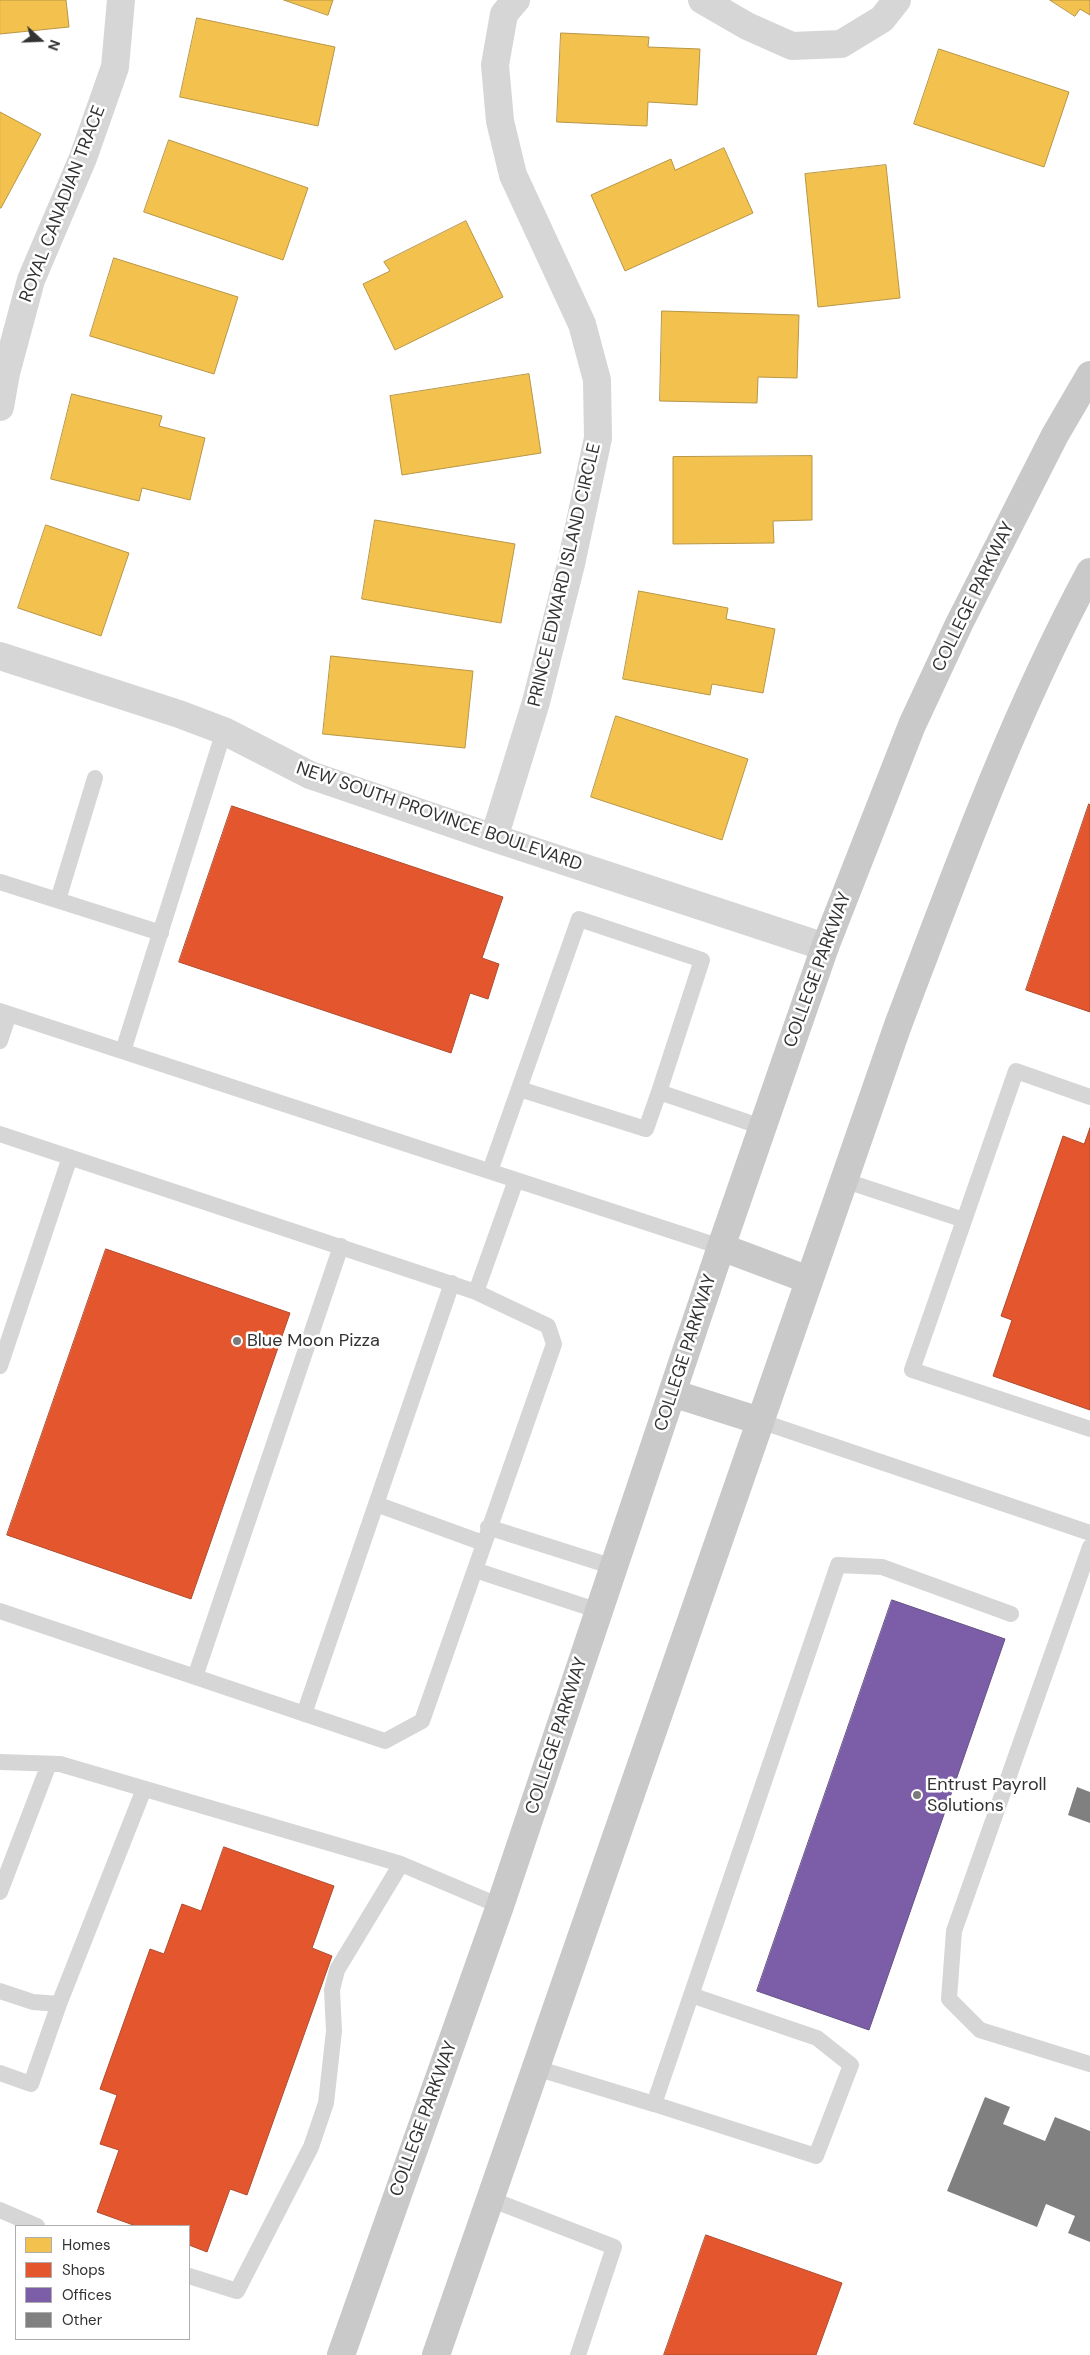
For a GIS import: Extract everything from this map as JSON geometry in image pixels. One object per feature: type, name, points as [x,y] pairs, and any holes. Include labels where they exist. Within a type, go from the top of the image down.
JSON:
[{"type":"main road","name":"COLLEGE PARKWAY","points":[[341,2355],[500,1906],[762,1127],[825,947],[912,726],[959,624],[1056,435],[1090,375]]},
{"type":"main road","points":[[436,2355],[843,1180],[967,842],[1012,734],[1090,572]]},
{"type":"main road","points":[[721,1248],[809,1280]]},
{"type":"main road","points":[[672,1393],[760,1421]]},
{"type":"street","name":"ROYAL CANADIAN TRACE","points":[[0,407],[6,372],[31,280],[82,158],[115,67],[121,19],[120,0]]},
{"type":"street","name":"PRINCE EDWARD ISLAND CIRCLE","points":[[494,838],[538,693],[571,564],[598,438],[596,380],[582,324],[513,175],[500,121],[495,65],[504,14],[516,0]]},
{"type":"street","points":[[702,0],[747,26],[792,46],[840,44],[882,20],[897,0]]},
{"type":"street","name":"NEW SOUTH PROVINCE BOULEVARD","points":[[0,656],[179,714],[224,731],[310,775],[825,947]]},
{"type":"lane","points":[[123,1051],[224,731]]},
{"type":"lane","points":[[58,900],[95,778]]},
{"type":"lane","points":[[0,882],[160,933]]},
{"type":"lane","points":[[490,1172],[579,919],[702,960],[646,1129],[520,1088]]},
{"type":"lane","points":[[0,1041],[5,1012],[721,1248]]},
{"type":"lane","points":[[1090,1097],[1016,1071],[912,1370],[1090,1429]]},
{"type":"lane","points":[[659,1092],[762,1127]]},
{"type":"lane","points":[[0,1134],[476,1292],[548,1326],[554,1344],[422,1721],[385,1741],[0,1611]]},
{"type":"lane","points":[[0,1366],[70,1157]]},
{"type":"lane","points":[[476,1292],[516,1180]]},
{"type":"lane","points":[[843,1180],[964,1220]]},
{"type":"lane","points":[[195,1677],[341,1246]]},
{"type":"lane","points":[[304,1714],[452,1283]]},
{"type":"lane","points":[[760,1421],[1090,1533]]},
{"type":"lane","points":[[376,1504],[486,1535],[614,1567]]},
{"type":"lane","points":[[1090,1547],[954,1931],[949,1999],[980,2030],[1090,2064]]},
{"type":"lane","points":[[654,2104],[838,1565],[882,1567],[1011,1614]]},
{"type":"lane","points":[[475,1570],[599,1611]]},
{"type":"lane","points":[[0,1762],[60,1764],[401,1864],[500,1906]]},
{"type":"lane","points":[[0,1892],[49,1764]]},
{"type":"lane","points":[[0,2073],[30,2084],[59,2004],[144,1789]]},
{"type":"lane","points":[[190,2276],[237,2291],[311,2146],[326,2103],[334,2032],[332,1990],[337,1970],[401,1864]]},
{"type":"lane","points":[[0,1991],[33,2002],[59,2004]]},
{"type":"lane","points":[[536,2068],[816,2156],[851,2065],[816,2038],[691,1995]]},
{"type":"lane","points":[[490,2199],[614,2247],[578,2355]]},
{"type":"lane","points":[[0,2210],[35,2225]]},
{"type":"building: Homes","points":[[0,0],[66,0],[69,27],[0,34]]},
{"type":"building: Homes","points":[[284,0],[333,0],[328,15]]},
{"type":"building: Homes","points":[[1050,0],[1090,0],[1090,15],[1080,9],[1075,16]]},
{"type":"building: Homes","points":[[197,18],[335,47],[318,126],[180,97]]},
{"type":"building: Homes","points":[[561,33],[649,37],[648,47],[700,49],[697,105],[648,102],[647,126],[557,122]]},
{"type":"building: Homes","points":[[939,49],[1069,92],[1044,167],[914,124]]},
{"type":"building: Homes","points":[[0,112],[41,134],[1,208],[0,208]]},
{"type":"building: Homes","points":[[169,140],[308,188],[283,260],[144,212]]},
{"type":"building: Homes","points":[[724,148],[753,213],[625,271],[591,195],[671,159],[675,170]]},
{"type":"building: Homes","points":[[886,165],[900,298],[818,307],[805,174]]},
{"type":"building: Homes","points":[[466,221],[503,297],[395,350],[363,284],[390,271],[384,262]]},
{"type":"building: Homes","points":[[114,258],[238,297],[214,374],[90,336]]},
{"type":"building: Homes","points":[[662,311],[799,315],[797,378],[758,377],[757,403],[660,401]]},
{"type":"building: Homes","points":[[529,374],[541,453],[402,475],[390,396]]},
{"type":"building: Homes","points":[[72,394],[162,416],[159,426],[205,438],[190,500],[142,488],[139,501],[51,479]]},
{"type":"building: Homes","points":[[812,456],[812,520],[773,521],[774,543],[673,544],[673,457]]},
{"type":"building: Homes","points":[[375,520],[515,544],[501,623],[362,599]]},
{"type":"building: Homes","points":[[46,525],[129,553],[101,636],[18,608]]},
{"type":"building: Homes","points":[[639,591],[728,608],[726,619],[775,629],[763,693],[712,684],[710,695],[623,679]]},
{"type":"building: Homes","points":[[331,656],[473,671],[465,748],[323,734]]},
{"type":"building: Homes","points":[[616,716],[748,759],[722,840],[591,797]]},
{"type":"building: Shops","points":[[1090,805],[1090,1012],[1026,990]]},
{"type":"building: Shops","points":[[232,806],[503,897],[482,958],[499,964],[488,999],[470,993],[451,1053],[179,962]]},
{"type":"building: Shops","points":[[1090,1128],[1090,1410],[993,1376],[1012,1320],[1001,1316],[1063,1136],[1084,1144]]},
{"type":"building: Shops","points":[[106,1249],[290,1313],[191,1599],[7,1535]]},
{"type":"building: Shops","points":[[224,1847],[334,1886],[312,1948],[332,1956],[247,2195],[230,2189],[207,2252],[190,2245],[190,2225],[133,2225],[97,2212],[119,2150],[100,2144],[117,2095],[100,2089],[150,1949],[164,1954],[182,1904],[201,1911]]},
{"type":"building: Shops","points":[[706,2235],[842,2283],[816,2355],[664,2355]]},
{"type":"building: Offices","points":[[892,1600],[1005,1639],[869,2030],[757,1991]]},
{"type":"building: Other","points":[[1077,1787],[1090,1792],[1090,1823],[1068,1815]]},
{"type":"building: Other","points":[[985,2097],[1010,2107],[1003,2124],[1045,2141],[1055,2117],[1090,2131],[1090,2242],[1068,2233],[1075,2216],[1046,2204],[1037,2227],[947,2191]]},
{"type":"place","name":"Blue Moon Pizza","points":[[237,1341]]},
{"type":"place","name":"Entrust Payroll Solutions","points":[[917,1795]]}]
